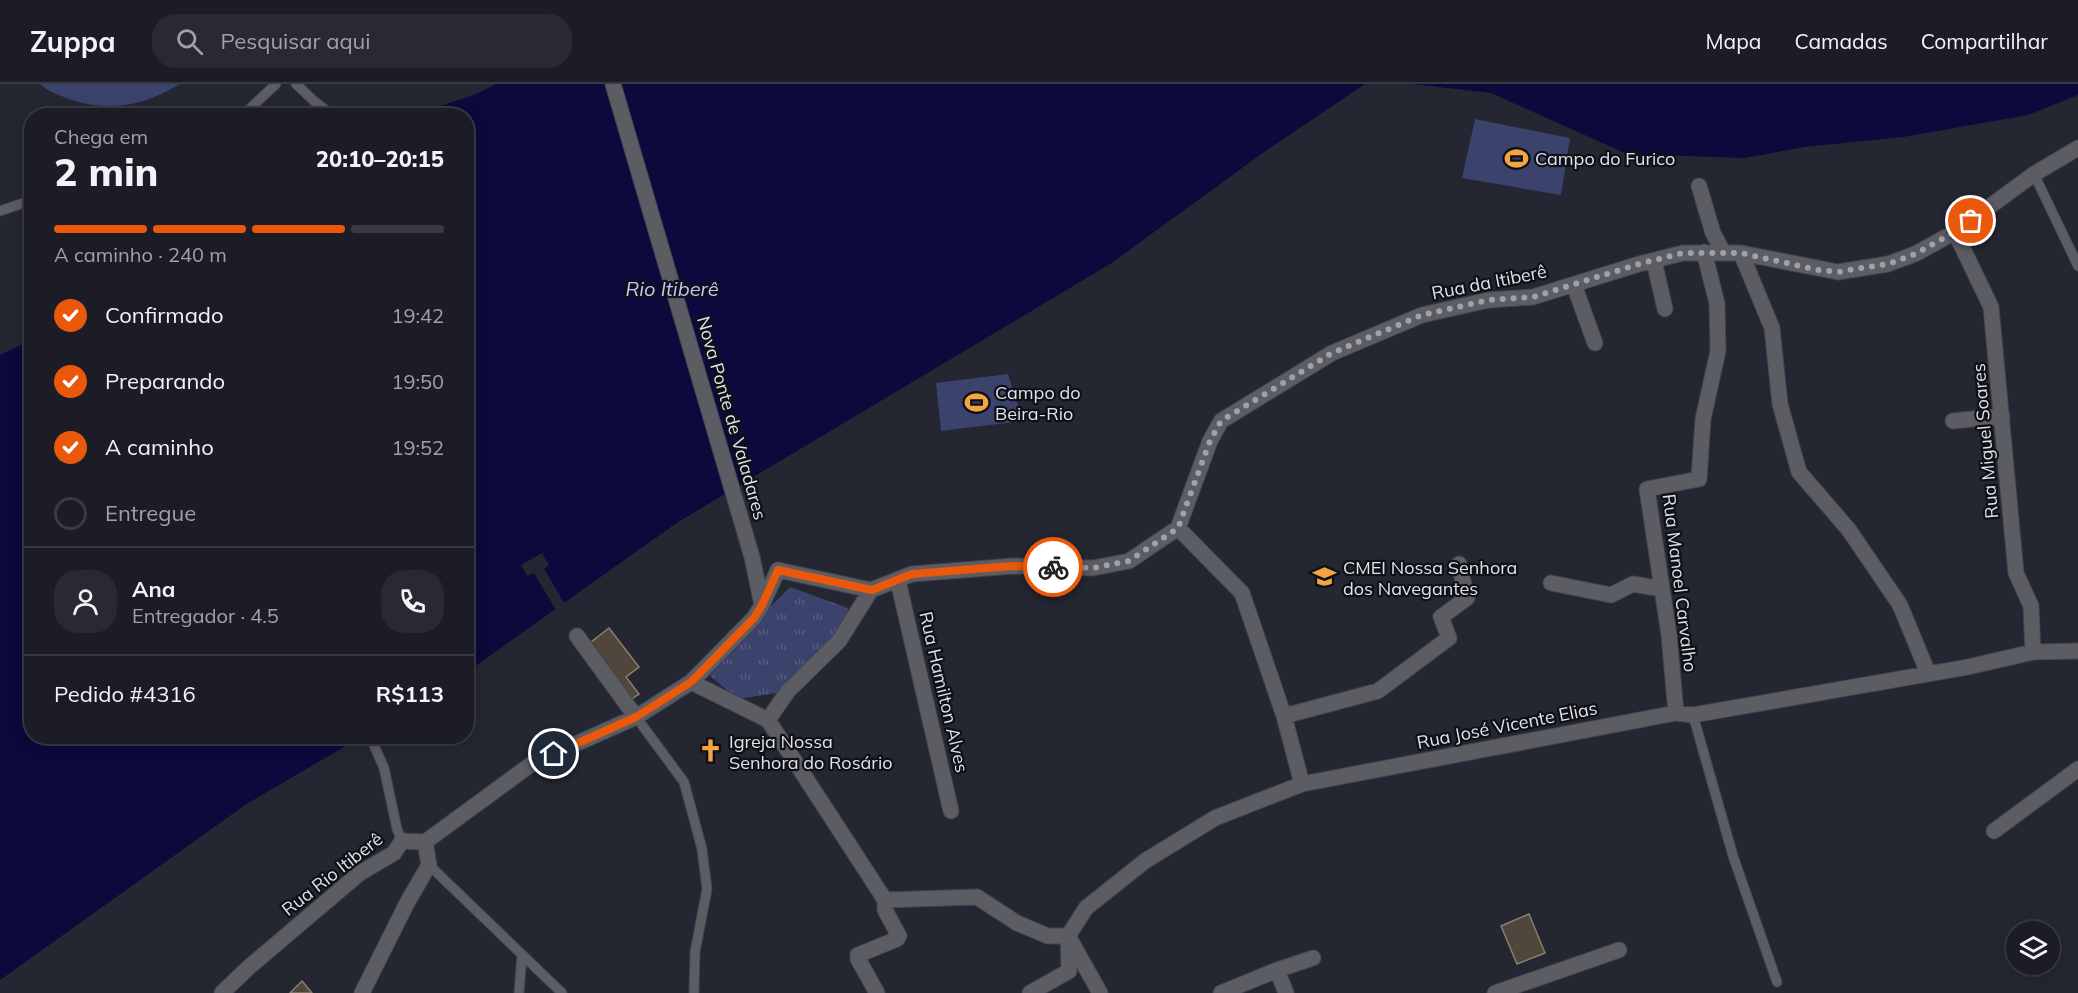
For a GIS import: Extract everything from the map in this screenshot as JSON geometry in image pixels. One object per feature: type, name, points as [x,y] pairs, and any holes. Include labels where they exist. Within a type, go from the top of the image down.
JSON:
[{"type":"street","name":"Nova Ponte de Valadares","points":[[613,84],[752,557],[762,605]]},
{"type":"street","name":"Rua da Itiberê","points":[[1178,528],[1210,441],[1221,421],[1332,353],[1422,315],[1489,300],[1533,297],[1683,253],[1741,253],[1838,272],[1888,264],[1915,254],[1955,232],[2034,174],[2078,148]]},
{"type":"street","points":[[1699,186],[1713,233],[1723,252]]},
{"type":"street","name":"Rua Miguel Soares","points":[[1955,232],[1991,307],[2016,573],[2031,606],[2033,652]]},
{"type":"street","name":"Rua Manoel Carvalho","points":[[1676,713],[1669,635],[1647,489],[1699,480],[1703,419],[1718,351],[1717,303],[1704,252]]},
{"type":"street","points":[[1741,253],[1772,328],[1780,404],[1799,472],[1849,530],[1900,605],[1928,673]]},
{"type":"street","points":[[1654,261],[1665,309]]},
{"type":"street","points":[[1574,285],[1595,343]]},
{"type":"street","points":[[1953,421],[2002,416]]},
{"type":"street","points":[[362,993],[407,903],[429,866],[425,842],[533,763],[636,717],[691,682],[754,618],[778,570],[872,590],[912,574],[1012,566],[1093,568],[1129,561],[1178,528],[1242,593],[1284,716],[1302,784]]},
{"type":"street","points":[[1284,716],[1378,691],[1449,638],[1441,616],[1467,598],[1459,564]]},
{"type":"street","name":"Rua Hamilton Alves","points":[[898,581],[951,812]]},
{"type":"street","points":[[1551,583],[1611,595],[1633,584],[1662,589]]},
{"type":"street","points":[[768,720],[788,691],[839,641],[872,590]]},
{"type":"street","points":[[577,636],[636,717]]},
{"type":"street","name":"Rua José Vicente Elias","points":[[1068,936],[1086,908],[1145,861],[1215,818],[1302,784],[1676,713],[1693,715],[1968,667],[2033,652],[2078,651]]},
{"type":"street","points":[[691,682],[768,720],[885,900],[885,910],[899,936],[897,939],[858,955],[877,993]]},
{"type":"street","points":[[1994,831],[2078,769]]},
{"type":"street","name":"Rua Rio Itiberê","points":[[222,993],[248,968],[360,873],[394,853],[402,841],[425,842]]},
{"type":"street","points":[[885,900],[977,897],[1017,923],[1048,936],[1068,936]]},
{"type":"street","points":[[1030,993],[1069,970],[1068,936]]},
{"type":"street","points":[[1068,936],[1100,993]]},
{"type":"street","points":[[1495,993],[1619,950]]},
{"type":"street","points":[[1221,993],[1313,958]]},
{"type":"street","points":[[1277,970],[1286,993]]},
{"type":"lane","points":[[250,108],[276,84]]},
{"type":"lane","points":[[296,84],[323,108]]},
{"type":"lane","points":[[2034,174],[2078,266]]},
{"type":"lane","points":[[0,211],[24,203]]},
{"type":"lane","points":[[1693,715],[1733,856],[1777,982]]},
{"type":"lane","points":[[636,717],[684,782],[702,849],[707,889],[695,952],[694,993]]},
{"type":"lane","points":[[374,744],[384,768],[397,829],[402,841]]},
{"type":"lane","points":[[429,866],[562,993]]},
{"type":"lane","points":[[519,993],[522,955]]},
{"type":"green space","points":[[40,84],[180,84],[153,98],[139,102],[98,106],[69,99]]},
{"type":"green space","name":"Campo do Furico","points":[[1475,119],[1570,138],[1561,195],[1462,178]]},
{"type":"green space","name":"Campo do Beira-Rio","points":[[1008,374],[1023,421],[941,431],[936,383]]},
{"type":"green space","points":[[790,587],[848,608],[847,624],[822,657],[777,693],[738,699],[710,676],[727,650]]},
{"type":"water","name":"Rio Itiberê","points":[[496,84],[1365,84],[1267,150],[1110,264],[678,522],[474,667],[474,108],[435,108],[476,94]]},
{"type":"water","points":[[1413,84],[2078,84],[2078,95],[2028,115],[1903,137],[1804,147],[1745,158],[1627,154],[1491,93]]},
{"type":"water","points":[[24,343],[24,744],[349,744],[245,805],[0,980],[0,355]]},
{"type":"pier","points":[[542,553],[549,565],[544,569],[566,606],[557,612],[534,573],[527,576],[521,565]]},
{"type":"building","points":[[609,628],[639,667],[626,677],[639,694],[629,701],[586,646]]},
{"type":"building","points":[[1529,914],[1545,953],[1517,964],[1501,926]]},
{"type":"building","points":[[302,981],[312,993],[290,993]]},
{"type":"way so far","points":[[1053,567],[1093,568],[1129,561],[1178,528],[1210,441],[1221,421],[1332,353],[1422,315],[1489,300],[1533,297],[1639,264],[1683,253],[1741,253],[1818,270],[1838,272],[1888,264],[1915,254],[1971,221]]},
{"type":"place","name":"Campo do Furico","points":[[1517,158]]},
{"type":"place","name":"Campo do Beira-Rio","points":[[977,402]]},
{"type":"place","name":"CMEI Nossa Senhora dos Navegantes","points":[[1325,577]]},
{"type":"place","name":"Igreja Nossa Senhora do Rosário","points":[[711,751]]},
{"type":"route","points":[[554,754],[636,717],[691,682],[754,618],[778,570],[872,590],[912,574],[1012,566],[1053,567]]}]
